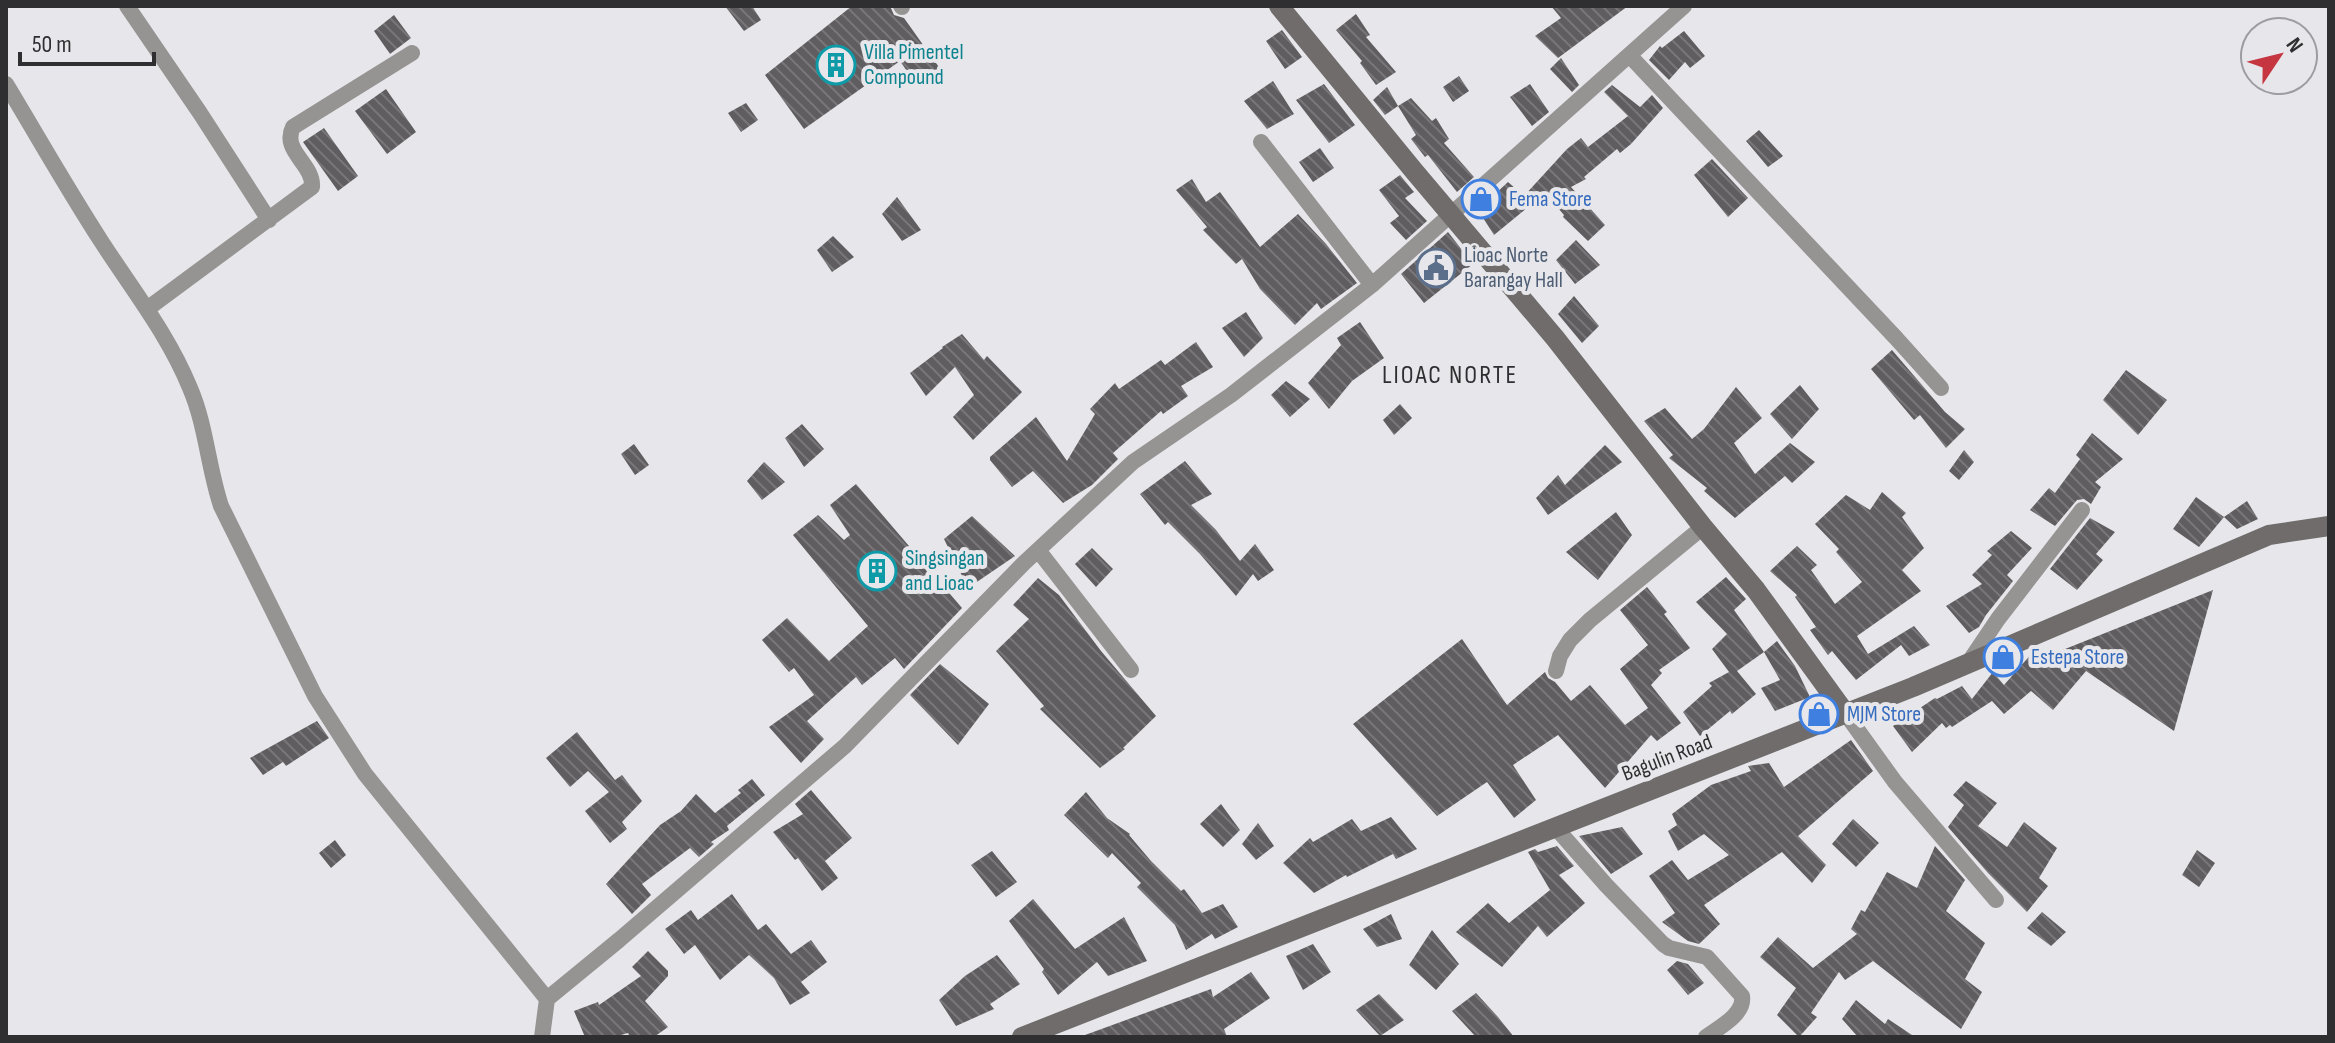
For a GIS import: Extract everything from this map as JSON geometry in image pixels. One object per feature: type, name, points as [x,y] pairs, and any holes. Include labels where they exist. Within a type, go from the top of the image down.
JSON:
[{"type":"main road","points":[[1279,6],[1555,338],[1756,590],[1846,714]]},
{"type":"main road","name":"Bagulin Road","points":[[1022,1037],[1846,714],[2269,535],[2329,526]]},
{"type":"street","points":[[127,6],[269,220]]},
{"type":"street","points":[[542,1037],[547,999],[845,746],[1038,550],[1133,462],[1231,395],[1372,285],[1684,6]]},
{"type":"street","points":[[147,309],[312,187],[312,177],[290,145],[293,127],[412,53]]},
{"type":"street","points":[[1630,56],[1941,388]]},
{"type":"street","points":[[6,84],[181,366],[192,391],[221,506],[315,696],[365,774],[547,999]]},
{"type":"street","points":[[1261,142],[1372,285]]},
{"type":"street","points":[[1969,662],[2006,608],[2082,510]]},
{"type":"street","points":[[1556,671],[1560,656],[1580,630],[1703,527]]},
{"type":"street","points":[[1038,550],[1131,670]]},
{"type":"street","points":[[1846,714],[1895,782],[1996,900]]},
{"type":"street","points":[[1556,828],[1663,944],[1707,957],[1742,996],[1741,1010],[1706,1037]]},
{"type":"building","points":[[725,6],[752,6],[761,20],[744,31]]},
{"type":"building","name":"Villa Pimentel Compound","points":[[852,6],[890,6],[894,15],[904,18],[941,70],[915,83],[900,61],[804,129],[765,75]]},
{"type":"building","points":[[1551,6],[1628,6],[1558,58],[1535,36],[1561,18]]},
{"type":"building","points":[[1356,14],[1370,35],[1366,37],[1396,72],[1376,85],[1360,63],[1362,61],[1336,30]]},
{"type":"building","points":[[394,15],[411,38],[390,54],[374,31]]},
{"type":"building","points":[[1282,30],[1302,57],[1285,69],[1266,41]]},
{"type":"building","points":[[1684,31],[1705,56],[1690,68],[1685,62],[1669,80],[1649,60],[1660,46],[1662,48]]},
{"type":"building","points":[[1561,58],[1579,85],[1572,92],[1550,69]]},
{"type":"building","points":[[1459,76],[1469,91],[1453,102],[1443,87]]},
{"type":"building","points":[[1273,81],[1294,114],[1267,129],[1244,101]]},
{"type":"building","points":[[1324,84],[1355,125],[1329,143],[1296,100]]},
{"type":"building","points":[[1530,84],[1549,112],[1532,126],[1510,97]]},
{"type":"building","points":[[1612,85],[1640,107],[1652,95],[1663,108],[1631,144],[1620,153],[1617,149],[1584,177],[1586,179],[1571,187],[1605,225],[1588,241],[1563,217],[1545,193],[1494,235],[1478,210],[1508,182],[1524,196],[1581,138],[1588,147],[1628,116],[1604,92]]},
{"type":"building","points":[[1387,87],[1398,106],[1385,115],[1373,100]]},
{"type":"building","points":[[386,89],[416,132],[387,154],[355,111]]},
{"type":"building","points":[[1411,98],[1432,121],[1436,118],[1449,139],[1444,143],[1474,177],[1457,192],[1411,139],[1416,135],[1398,106]]},
{"type":"building","points":[[746,103],[758,120],[741,132],[728,113]]},
{"type":"building","points":[[324,128],[358,176],[338,191],[303,142]]},
{"type":"building","points":[[1759,130],[1783,156],[1768,167],[1746,141]]},
{"type":"building","points":[[1320,148],[1334,168],[1313,182],[1299,162]]},
{"type":"building","points":[[1712,159],[1748,198],[1728,217],[1694,175]]},
{"type":"building","points":[[1400,175],[1414,192],[1405,198],[1427,221],[1406,240],[1390,223],[1399,216],[1379,190]]},
{"type":"building","points":[[1192,179],[1206,202],[1220,192],[1260,247],[1298,214],[1357,283],[1321,309],[1317,303],[1295,325],[1260,289],[1242,259],[1236,264],[1203,230],[1207,227],[1176,190]]},
{"type":"building","points":[[897,197],[921,230],[902,241],[882,214]]},
{"type":"building","name":"Lioac Norte Barangay Hall","points":[[1448,232],[1473,264],[1424,303],[1401,274]]},
{"type":"building","points":[[833,236],[854,257],[832,272],[817,250]]},
{"type":"building","points":[[1576,240],[1600,265],[1575,284],[1556,260]]},
{"type":"building","points":[[1574,296],[1599,326],[1582,343],[1558,314]]},
{"type":"building","points":[[1246,312],[1263,338],[1244,357],[1222,328]]},
{"type":"building","points":[[1360,322],[1384,358],[1352,381],[1329,409],[1308,383],[1341,345],[1337,338]]},
{"type":"building","points":[[962,334],[984,360],[987,356],[1022,392],[973,440],[953,417],[974,395],[955,367],[926,396],[910,373]]},
{"type":"building","points":[[1196,342],[1213,367],[1181,386],[1188,396],[1163,414],[1161,411],[1113,453],[1118,459],[1092,485],[1063,503],[1033,471],[1012,487],[990,460],[1036,417],[1067,461],[1095,414],[1090,409],[1115,383],[1119,389],[1161,360],[1165,365]]},
{"type":"building","points":[[1892,350],[1945,412],[1965,429],[1946,448],[1920,415],[1914,420],[1871,369]]},
{"type":"building","points":[[2126,370],[2167,400],[2138,435],[2103,400]]},
{"type":"building","points":[[1286,381],[1310,399],[1290,417],[1271,395]]},
{"type":"building","points":[[1800,385],[1819,409],[1792,439],[1770,414]]},
{"type":"building","points":[[1736,387],[1762,418],[1734,443],[1755,474],[1790,443],[1815,462],[1792,483],[1785,476],[1735,518],[1704,491],[1707,488],[1669,458],[1673,455],[1644,421],[1665,408],[1692,439],[1704,429]]},
{"type":"building","points":[[1400,404],[1412,418],[1394,435],[1383,420]]},
{"type":"building","points":[[802,424],[824,449],[804,467],[785,438]]},
{"type":"building","points":[[2092,433],[2123,459],[2095,482],[2101,487],[2091,504],[2084,499],[2077,500],[2055,526],[2030,510],[2049,488],[2055,493],[2080,459],[2076,455]]},
{"type":"building","points":[[634,444],[649,465],[635,475],[621,454]]},
{"type":"building","points":[[1605,445],[1622,462],[1548,515],[1536,498],[1558,475],[1565,485]]},
{"type":"building","points":[[1964,450],[1974,462],[1959,480],[1949,471]]},
{"type":"building","points":[[1185,461],[1212,494],[1191,505],[1240,561],[1255,544],[1274,570],[1258,581],[1253,574],[1236,596],[1168,522],[1165,525],[1140,494]]},
{"type":"building","points":[[764,462],[785,482],[762,500],[747,481]]},
{"type":"building","name":"Singsingan and Lioac","points":[[856,484],[962,608],[904,669],[895,658],[862,685],[856,677],[807,721],[824,739],[801,763],[769,727],[814,695],[794,668],[789,672],[762,640],[787,618],[829,661],[868,626],[793,535],[818,515],[844,540],[850,535],[830,505]]},
{"type":"building","points":[[1882,492],[1906,513],[1902,517],[1924,548],[1902,570],[1921,591],[1857,636],[1868,654],[1914,626],[1930,645],[1909,656],[1901,645],[1856,680],[1832,651],[1828,655],[1810,630],[1816,627],[1795,597],[1797,595],[1770,571],[1797,546],[1817,565],[1811,570],[1835,604],[1862,582],[1836,552],[1839,549],[1815,524],[1846,495],[1870,510]]},
{"type":"building","points":[[2196,497],[2224,517],[2199,547],[2173,529]]},
{"type":"building","points":[[2247,501],[2258,519],[2237,529],[2224,517]]},
{"type":"building","points":[[1616,512],[1632,535],[1598,580],[1566,552]]},
{"type":"building","points":[[972,516],[1015,556],[968,588],[944,539]]},
{"type":"building","points":[[2090,518],[2115,532],[2096,554],[2103,560],[2077,590],[2050,569]]},
{"type":"building","points":[[2011,531],[2032,548],[2007,575],[2013,581],[1979,627],[1969,633],[1946,606],[1982,584],[1972,575],[1992,555],[1987,551]]},
{"type":"building","points":[[1092,548],[1113,569],[1096,587],[1075,564]]},
{"type":"building","points":[[1726,577],[1746,599],[1734,610],[1764,652],[1737,671],[1756,694],[1700,736],[1683,712],[1712,686],[1709,683],[1729,672],[1712,649],[1727,634],[1696,602]]},
{"type":"building","points":[[1038,578],[1059,595],[1156,716],[1125,749],[1100,768],[1040,709],[1044,706],[996,651],[1029,619],[1013,605]]},
{"type":"building","points":[[1647,587],[1690,648],[1659,670],[1662,673],[1651,685],[1681,723],[1657,741],[1651,735],[1605,788],[1558,735],[1513,765],[1536,800],[1514,818],[1487,782],[1437,816],[1353,724],[1462,639],[1507,705],[1545,672],[1571,701],[1590,685],[1625,725],[1648,708],[1620,669],[1648,645],[1620,610]]},
{"type":"building","points":[[2213,590],[2174,731],[2086,671],[2053,710],[2031,691],[2004,714],[1992,701],[1952,727],[1946,728],[1942,723],[1912,752],[1893,726],[1935,698],[1962,686],[1972,699],[1993,672],[2004,685],[2033,652],[2045,657]]},
{"type":"building","points":[[1777,641],[1795,666],[1810,697],[1775,711],[1761,688],[1780,680],[1764,652]]},
{"type":"building","points":[[940,664],[989,704],[958,745],[910,695]]},
{"type":"building","points":[[317,721],[329,738],[286,766],[283,762],[263,775],[250,758]]},
{"type":"building","points":[[577,732],[615,780],[622,775],[642,801],[622,822],[627,829],[610,843],[585,811],[609,792],[588,771],[570,787],[546,758]]},
{"type":"building","points":[[1851,740],[1873,771],[1798,836],[1826,865],[1812,883],[1782,852],[1704,905],[1720,924],[1699,944],[1688,941],[1662,922],[1675,913],[1649,876],[1672,860],[1688,880],[1729,855],[1704,834],[1678,851],[1668,831],[1677,825],[1672,814],[1711,785],[1751,771],[1748,766],[1769,763],[1784,787]]},
{"type":"building","points":[[752,779],[765,795],[727,826],[729,830],[711,842],[714,844],[699,857],[690,848],[642,884],[651,895],[632,914],[606,884],[660,825],[681,811],[696,794],[715,813],[741,793],[738,790]]},
{"type":"building","points":[[1966,781],[1997,803],[1978,826],[2007,847],[2024,822],[2057,848],[2039,878],[2048,886],[2027,912],[1948,827],[1964,805],[1953,795]]},
{"type":"building","points":[[811,790],[852,838],[825,861],[838,878],[822,891],[798,858],[795,860],[773,832],[803,814],[795,804]]},
{"type":"building","points":[[1086,792],[1107,818],[1130,834],[1151,861],[1181,891],[1184,889],[1202,913],[1223,904],[1238,927],[1215,939],[1212,934],[1186,950],[1175,925],[1137,887],[1141,883],[1112,853],[1108,858],[1064,815]]},
{"type":"building","points":[[1221,804],[1240,830],[1223,847],[1200,824]]},
{"type":"building","points":[[1391,817],[1417,849],[1396,859],[1393,854],[1314,893],[1283,863],[1310,838],[1313,842],[1352,819],[1361,831]]},
{"type":"building","points":[[1853,819],[1879,843],[1856,867],[1832,844]]},
{"type":"building","points":[[1258,823],[1274,846],[1256,860],[1242,844]]},
{"type":"building","points":[[1622,827],[1643,854],[1611,874],[1579,836]]},
{"type":"building","points":[[335,840],[346,855],[331,868],[319,853]]},
{"type":"building","points":[[1557,846],[1574,866],[1559,875],[1585,903],[1547,937],[1538,926],[1502,967],[1456,932],[1488,903],[1509,923],[1550,890],[1528,852]]},
{"type":"building","points":[[1935,846],[1965,880],[1946,911],[1985,943],[1965,979],[1982,992],[1961,1029],[1873,961],[1845,980],[1839,972],[1811,1013],[1817,1017],[1799,1037],[1777,1015],[1796,988],[1760,957],[1778,937],[1813,968],[1857,934],[1851,929],[1861,910],[1865,912],[1887,872],[1917,888]]},
{"type":"building","points":[[2197,850],[2215,863],[2199,887],[2182,875]]},
{"type":"building","points":[[992,851],[1017,882],[996,897],[971,865]]},
{"type":"building","points":[[732,894],[758,930],[766,924],[791,954],[811,940],[827,962],[801,982],[810,993],[790,1005],[774,978],[749,955],[720,980],[695,945],[684,954],[665,929],[691,910],[698,920]]},
{"type":"building","points":[[1033,899],[1075,949],[1124,917],[1147,961],[1108,976],[1097,962],[1058,995],[1042,972],[1044,969],[1009,921]]},
{"type":"building","points":[[2042,912],[2066,932],[2051,946],[2027,928]]},
{"type":"building","points":[[1391,914],[1402,939],[1377,947],[1363,929]]},
{"type":"building","points":[[1432,930],[1459,964],[1436,990],[1409,965]]},
{"type":"building","points":[[1313,944],[1331,972],[1303,990],[1286,956]]},
{"type":"building","points":[[648,951],[668,971],[668,976],[645,1001],[668,1027],[654,1037],[630,1037],[628,1033],[614,1037],[585,1037],[574,1011],[598,1002],[599,1005],[641,976],[632,967]]},
{"type":"building","points":[[997,955],[1020,984],[990,1004],[994,1009],[956,1026],[939,1000],[965,976]]},
{"type":"building","points":[[1677,961],[1688,964],[1704,983],[1688,995],[1667,970]]},
{"type":"building","points":[[1251,972],[1270,998],[1224,1029],[1227,1037],[1085,1035],[1211,989],[1213,997]]},
{"type":"building","points":[[1476,993],[1514,1037],[1476,1037],[1452,1011]]},
{"type":"building","points":[[1379,994],[1404,1020],[1380,1036],[1356,1010]]},
{"type":"building","points":[[1856,1000],[1885,1024],[1888,1019],[1915,1037],[1858,1037],[1842,1019]]},
{"type":"place","name":"Villa Pimentel Compound","points":[[836,65]]},
{"type":"place","name":"Fema Store","points":[[1481,199]]},
{"type":"place","name":"Lioac Norte Barangay Hall","points":[[1436,268]]},
{"type":"place","name":"Singsingan and Lioac","points":[[877,571]]},
{"type":"place","name":"Estepa Store","points":[[2003,657]]},
{"type":"place","name":"MJM Store","points":[[1819,714]]},
{"type":"district","name":"LIOAC NORTE","points":[[1450,375]]}]
